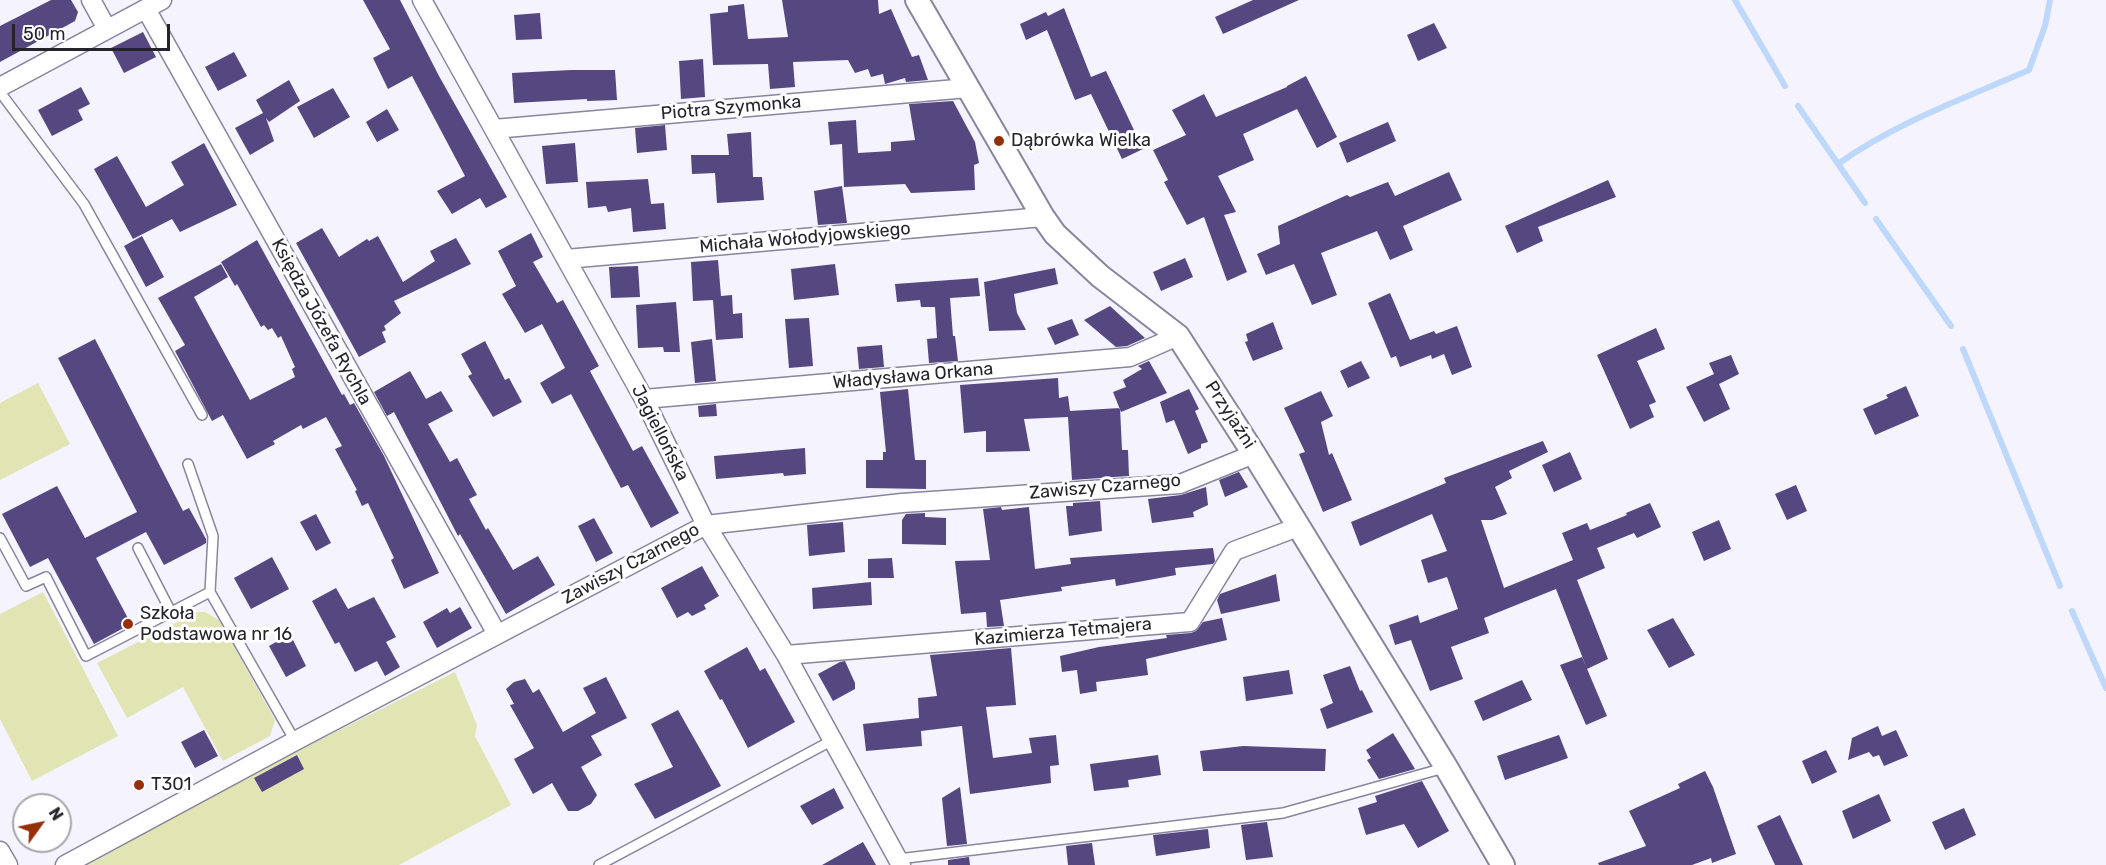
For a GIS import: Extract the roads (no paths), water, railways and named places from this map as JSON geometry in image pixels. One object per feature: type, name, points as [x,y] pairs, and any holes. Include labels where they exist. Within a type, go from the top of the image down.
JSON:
[{"type":"street","points":[[91,0],[107,29]]},
{"type":"street","points":[[0,89],[162,0]]},
{"type":"street","name":"Jagiellońska","points":[[422,0],[644,399],[706,525],[786,655],[899,862]]},
{"type":"street","name":"Przyjaźni","points":[[917,0],[1055,234],[1100,276],[1178,336],[1254,454],[1446,767],[1503,865]]},
{"type":"street","name":"Księdza Józefa Rychla","points":[[146,9],[497,634]]},
{"type":"street","name":"Piotra Szymonka","points":[[494,129],[968,88]]},
{"type":"street","name":"Michała Wołodyjowskiego","points":[[566,259],[1043,217]]},
{"type":"street","name":"Władysława Orkana","points":[[644,399],[1130,357],[1178,336]]},
{"type":"street","name":"Zawiszy Czarnego","points":[[64,865],[706,525],[902,503],[1180,483],[1254,454]]},
{"type":"street","name":"Kazimierza Tetmajera","points":[[786,655],[1190,622],[1234,551],[1298,526]]},
{"type":"street","points":[[0,851],[8,865]]},
{"type":"lane","points":[[0,89],[84,204],[202,415]]},
{"type":"lane","points":[[188,464],[213,536],[210,592],[295,741]]},
{"type":"lane","points":[[0,538],[26,586],[46,577],[86,656],[210,592]]},
{"type":"lane","points":[[138,548],[171,612]]},
{"type":"lane","points":[[599,865],[831,741]]},
{"type":"lane","points":[[899,862],[1283,813],[1446,767]]},
{"type":"waterway","points":[[1735,0],[1785,86]]},
{"type":"waterway","points":[[1838,164],[1860,149],[1907,124],[2029,70],[2045,26],[2050,0]]},
{"type":"waterway","points":[[1798,106],[1865,203]]},
{"type":"waterway","points":[[1876,219],[1951,326]]},
{"type":"waterway","points":[[1963,349],[2060,586]]},
{"type":"waterway","points":[[2072,611],[2106,688]]},
{"type":"place","name":"Dąbrówka Wielka","points":[[999,141]]},
{"type":"place","name":"Szkoła Podstawowa nr 16","points":[[128,624]]},
{"type":"place","name":"T301","points":[[139,785]]}]
